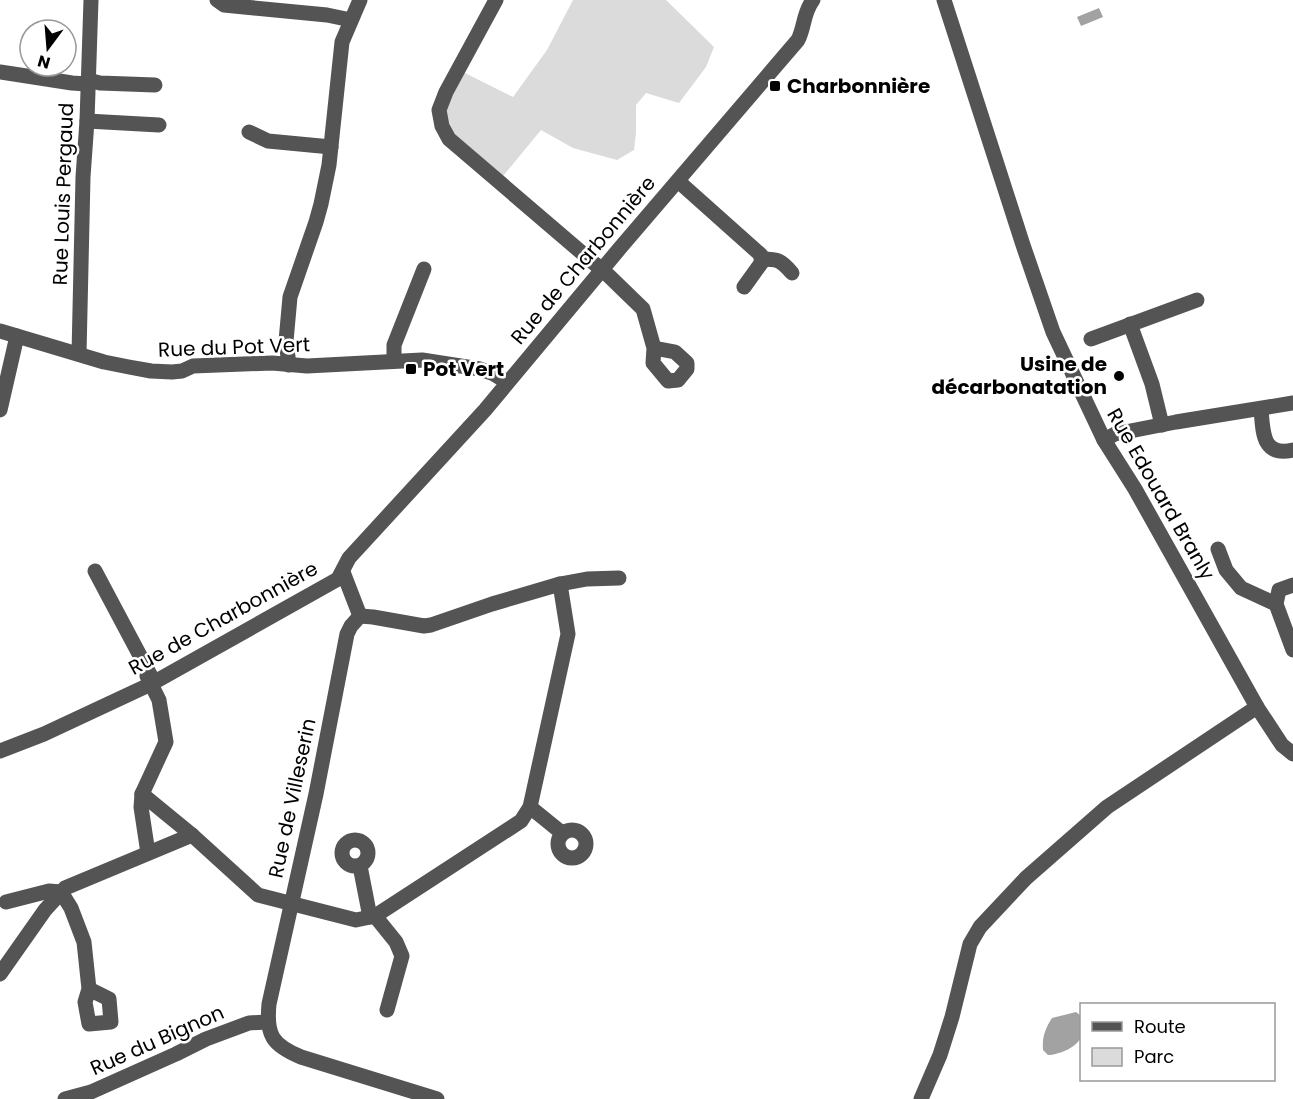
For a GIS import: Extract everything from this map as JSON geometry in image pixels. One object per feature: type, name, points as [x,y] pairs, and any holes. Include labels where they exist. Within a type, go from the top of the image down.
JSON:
[{"type":"street","name":"Rue Louis Pergaud","points":[[79,354],[83,177],[91,0]]},
{"type":"street","points":[[217,0],[224,5],[327,15],[351,20]]},
{"type":"street","points":[[289,364],[286,341],[290,297],[319,213],[329,165],[342,42],[360,0]]},
{"type":"street","points":[[496,0],[446,92],[439,110],[442,126],[449,139],[644,309],[654,348]]},
{"type":"street","name":"Rue de Charbonnière","points":[[0,751],[44,734],[151,680],[338,579],[350,558],[484,410],[798,40],[804,17],[813,0]]},
{"type":"street","name":"Rue Edouard Branly","points":[[944,0],[1019,235],[1053,332],[1104,440],[1135,489],[1257,707],[1282,745],[1293,754]]},
{"type":"street","points":[[0,72],[72,83],[155,85]]},
{"type":"street","points":[[87,121],[159,125]]},
{"type":"street","points":[[249,132],[268,141],[331,147]]},
{"type":"street","points":[[678,181],[760,255],[762,262],[744,287]]},
{"type":"street","points":[[761,259],[776,259],[792,273]]},
{"type":"street","points":[[394,360],[394,345],[424,268]]},
{"type":"street","points":[[1090,339],[1197,300]]},
{"type":"street","points":[[1130,324],[1152,384],[1162,425]]},
{"type":"street","name":"Rue du Pot Vert","points":[[0,331],[129,367],[162,372],[182,371],[193,366],[272,363],[307,366],[422,360],[480,369],[507,382]]},
{"type":"street","points":[[0,410],[17,336]]},
{"type":"street","points":[[1104,440],[1116,434],[1293,403]]},
{"type":"street","points":[[1261,409],[1265,442],[1280,452],[1293,450]]},
{"type":"street","points":[[1218,549],[1226,570],[1242,588],[1276,604]]},
{"type":"street","points":[[95,571],[159,700],[166,742],[142,794],[141,807],[148,853]]},
{"type":"street","points":[[343,572],[360,616],[424,626],[560,584],[587,579],[619,578]]},
{"type":"street","points":[[142,794],[192,835],[258,895],[356,920],[372,917],[521,821],[530,807],[568,634],[560,584]]},
{"type":"street","points":[[1293,585],[1279,590],[1276,604],[1293,650]]},
{"type":"street","name":"Rue de Villeserin","points":[[360,616],[347,634],[267,1022],[272,1038],[284,1050],[437,1099]]},
{"type":"street","points":[[921,1099],[940,1055],[970,944],[980,927],[1026,878],[1107,807],[1257,707]]},
{"type":"street","points":[[530,807],[562,833]]},
{"type":"street","points":[[0,974],[45,910],[65,888],[192,835]]},
{"type":"street","points":[[360,866],[372,917],[396,942],[402,956],[387,1010]]},
{"type":"street","points":[[6,902],[49,891],[61,892]]},
{"type":"street","points":[[61,892],[71,908],[84,942],[89,989]]},
{"type":"street","name":"Rue du Bignon","points":[[65,1099],[91,1092],[216,1035],[249,1023],[267,1022]]},
{"type":"green space","points":[[573,0],[666,0],[714,47],[706,67],[679,103],[646,93],[636,105],[634,150],[617,160],[573,148],[541,130],[503,176],[455,135],[445,106],[463,72],[513,97],[547,50]]},
{"type":"shaded area","points":[[1099,8],[1103,17],[1081,26],[1077,17]]},
{"type":"shaded area","points":[[1076,1012],[1080,1015],[1080,1037],[1076,1044],[1068,1050],[1048,1055],[1043,1050],[1043,1041],[1052,1018]]},
{"type":"place","name":"Charbonnière","points":[[775,86]]},
{"type":"place","name":"Pot Vert","points":[[411,369]]},
{"type":"place","name":"Usine de décarbonatation","points":[[1119,376]]}]
